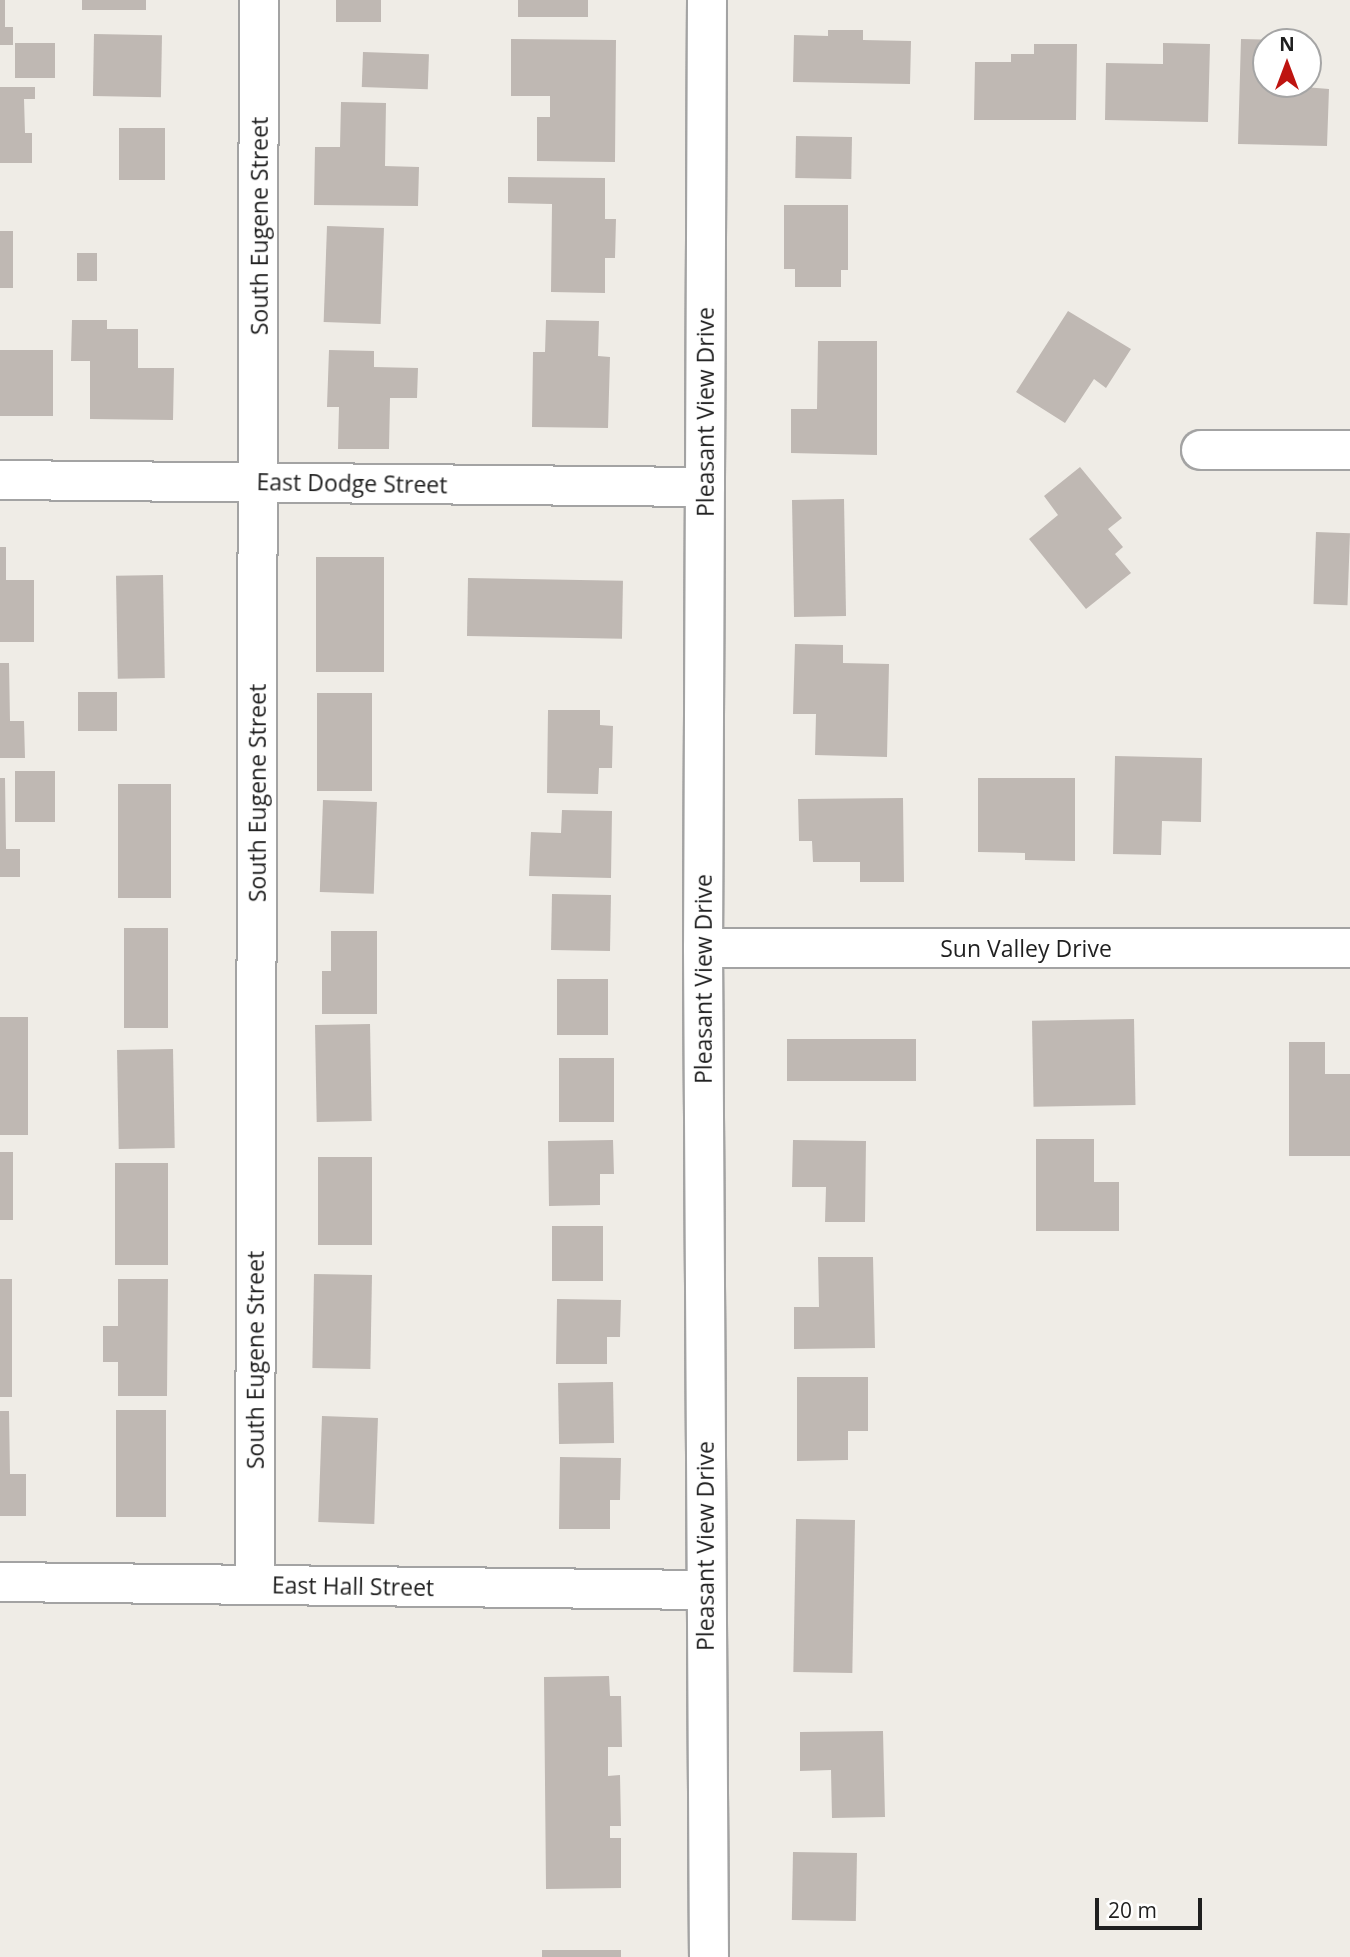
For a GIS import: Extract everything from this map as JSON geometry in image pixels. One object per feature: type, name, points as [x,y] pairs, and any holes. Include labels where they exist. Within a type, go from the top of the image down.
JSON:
[{"type":"street","name":"South Eugene Street","points":[[255,1585],[259,0]]},
{"type":"street","name":"Pleasant View Drive","points":[[707,0],[703,948],[709,1957]]},
{"type":"street","points":[[1201,450],[1350,450]]},
{"type":"street","name":"East Dodge Street","points":[[0,480],[705,487]]},
{"type":"street","name":"Sun Valley Drive","points":[[703,948],[1350,948]]},
{"type":"street","name":"East Hall Street","points":[[0,1582],[705,1590]]},
{"type":"building","points":[[0,0],[5,0],[5,27],[13,27],[13,45],[0,45]]},
{"type":"building","points":[[82,0],[146,0],[146,10],[82,10]]},
{"type":"building","points":[[336,0],[381,0],[381,22],[336,22]]},
{"type":"building","points":[[518,0],[588,0],[588,17],[518,17]]},
{"type":"building","points":[[828,30],[863,30],[863,40],[911,41],[910,84],[793,82],[794,35],[828,36]]},
{"type":"building","points":[[94,34],[162,35],[161,97],[93,96]]},
{"type":"building","points":[[511,39],[616,40],[615,162],[537,161],[537,117],[550,117],[550,96],[511,96]]},
{"type":"building","points":[[1241,39],[1252,39],[1252,98],[1322,98],[1322,88],[1329,89],[1327,146],[1238,144]]},
{"type":"building","points":[[15,43],[55,43],[55,78],[15,78]]},
{"type":"building","points":[[1163,43],[1210,44],[1208,122],[1105,120],[1106,63],[1163,64]]},
{"type":"building","points":[[1034,44],[1077,44],[1076,120],[974,120],[975,62],[1011,62],[1011,54],[1034,54]]},
{"type":"building","points":[[363,52],[429,54],[428,89],[362,87]]},
{"type":"building","points":[[0,87],[35,87],[35,99],[24,99],[25,133],[32,133],[32,163],[0,163]]},
{"type":"building","points":[[341,102],[386,103],[385,166],[419,167],[418,206],[314,205],[315,147],[340,147]]},
{"type":"building","points":[[119,128],[165,128],[165,180],[119,180]]},
{"type":"building","points":[[796,136],[852,137],[851,179],[795,178]]},
{"type":"building","points":[[508,177],[605,178],[605,219],[616,219],[615,258],[605,258],[605,293],[551,292],[552,204],[508,203]]},
{"type":"building","points":[[784,205],[848,205],[848,270],[841,270],[841,287],[795,287],[795,269],[784,269]]},
{"type":"building","points":[[327,226],[384,228],[381,324],[324,322]]},
{"type":"building","points":[[0,231],[13,231],[13,288],[0,288]]},
{"type":"building","points":[[77,253],[97,253],[97,281],[77,281]]},
{"type":"building","points":[[1068,311],[1131,349],[1106,388],[1094,379],[1065,423],[1016,392]]},
{"type":"building","points":[[72,320],[107,320],[107,329],[138,329],[138,368],[174,368],[173,420],[90,419],[90,361],[71,361]]},
{"type":"building","points":[[546,320],[599,321],[598,356],[610,357],[608,428],[532,427],[533,352],[545,352]]},
{"type":"building","points":[[818,341],[877,341],[877,455],[791,453],[791,409],[817,409]]},
{"type":"building","points":[[0,350],[53,350],[53,416],[0,416]]},
{"type":"building","points":[[329,350],[374,351],[374,367],[418,368],[417,398],[390,398],[389,449],[338,449],[339,407],[327,407]]},
{"type":"building","points":[[1080,467],[1122,518],[1108,529],[1123,547],[1115,554],[1131,573],[1086,609],[1029,539],[1058,515],[1044,496]]},
{"type":"building","points":[[844,499],[846,616],[794,617],[792,500]]},
{"type":"building","points":[[1316,532],[1350,533],[1347,605],[1313,604]]},
{"type":"building","points":[[0,547],[6,547],[6,580],[34,580],[34,642],[0,642]]},
{"type":"building","points":[[316,557],[384,557],[384,672],[316,672]]},
{"type":"building","points":[[163,575],[165,678],[118,679],[116,576]]},
{"type":"building","points":[[468,578],[623,581],[622,639],[467,636]]},
{"type":"building","points":[[795,644],[843,645],[843,663],[889,664],[887,757],[815,755],[816,714],[793,714]]},
{"type":"building","points":[[0,663],[9,663],[10,721],[24,721],[25,758],[0,758]]},
{"type":"building","points":[[78,692],[117,692],[117,731],[78,731]]},
{"type":"building","points":[[317,693],[372,693],[372,791],[317,791]]},
{"type":"building","points":[[548,710],[600,710],[600,725],[613,726],[612,768],[599,768],[598,794],[547,793]]},
{"type":"building","points":[[1115,756],[1202,758],[1201,822],[1162,821],[1161,855],[1113,854]]},
{"type":"building","points":[[15,771],[55,771],[55,822],[15,822]]},
{"type":"building","points":[[0,778],[5,778],[6,849],[20,849],[20,877],[0,877]]},
{"type":"building","points":[[978,778],[1075,778],[1075,861],[1025,860],[1025,853],[978,852]]},
{"type":"building","points":[[118,784],[171,784],[171,898],[118,898]]},
{"type":"building","points":[[903,798],[904,882],[860,882],[860,862],[813,862],[812,841],[799,841],[798,799]]},
{"type":"building","points":[[323,800],[377,802],[374,894],[320,892]]},
{"type":"building","points":[[562,810],[612,811],[611,878],[529,876],[531,832],[561,833]]},
{"type":"building","points":[[552,894],[611,895],[610,951],[551,950]]},
{"type":"building","points":[[124,928],[168,928],[168,1028],[124,1028]]},
{"type":"building","points":[[331,931],[377,931],[377,1014],[322,1014],[322,971],[331,971]]},
{"type":"building","points":[[557,979],[608,979],[608,1035],[557,1035]]},
{"type":"building","points":[[0,1017],[28,1017],[28,1135],[0,1135]]},
{"type":"building","points":[[1134,1019],[1136,1105],[1034,1107],[1032,1021]]},
{"type":"building","points":[[370,1024],[372,1121],[317,1122],[315,1025]]},
{"type":"building","points":[[787,1039],[916,1039],[916,1081],[787,1081]]},
{"type":"building","points":[[1289,1042],[1325,1042],[1325,1074],[1350,1074],[1350,1156],[1289,1156]]},
{"type":"building","points":[[173,1049],[175,1148],[119,1149],[117,1050]]},
{"type":"building","points":[[559,1058],[614,1058],[614,1122],[559,1122]]},
{"type":"building","points":[[1036,1139],[1094,1139],[1094,1182],[1119,1182],[1119,1231],[1036,1231]]},
{"type":"building","points":[[613,1140],[614,1174],[600,1174],[600,1205],[549,1206],[548,1141]]},
{"type":"building","points":[[793,1140],[866,1141],[865,1222],[825,1222],[826,1187],[792,1187]]},
{"type":"building","points":[[0,1152],[13,1152],[13,1220],[0,1220]]},
{"type":"building","points":[[318,1157],[372,1157],[372,1245],[318,1245]]},
{"type":"building","points":[[115,1163],[168,1163],[168,1265],[115,1265]]},
{"type":"building","points":[[552,1226],[603,1226],[603,1281],[552,1281]]},
{"type":"building","points":[[818,1257],[873,1257],[875,1348],[794,1349],[794,1307],[819,1307]]},
{"type":"building","points":[[314,1274],[372,1275],[370,1369],[312,1368]]},
{"type":"building","points":[[0,1279],[12,1279],[12,1397],[0,1397]]},
{"type":"building","points":[[118,1279],[168,1279],[167,1396],[118,1396],[118,1362],[103,1362],[103,1326],[118,1326]]},
{"type":"building","points":[[557,1299],[621,1300],[620,1337],[607,1337],[607,1364],[556,1364]]},
{"type":"building","points":[[797,1377],[868,1377],[868,1431],[848,1431],[848,1460],[797,1461]]},
{"type":"building","points":[[613,1382],[614,1443],[559,1444],[558,1383]]},
{"type":"building","points":[[116,1410],[166,1410],[166,1517],[116,1517]]},
{"type":"building","points":[[0,1411],[9,1411],[10,1474],[26,1474],[26,1516],[0,1516]]},
{"type":"building","points":[[322,1416],[378,1418],[374,1524],[318,1522]]},
{"type":"building","points":[[560,1457],[621,1458],[620,1500],[610,1500],[610,1529],[559,1529]]},
{"type":"building","points":[[796,1519],[855,1520],[852,1673],[793,1672]]},
{"type":"building","points":[[609,1676],[610,1696],[621,1696],[622,1747],[608,1747],[608,1776],[620,1775],[621,1826],[610,1826],[610,1838],[621,1838],[621,1888],[546,1889],[544,1677]]},
{"type":"building","points":[[883,1731],[885,1817],[832,1818],[831,1770],[800,1771],[800,1732]]},
{"type":"building","points":[[793,1852],[857,1853],[856,1921],[792,1920]]},
{"type":"building","points":[[542,1950],[621,1950],[621,1957],[542,1957]]}]
